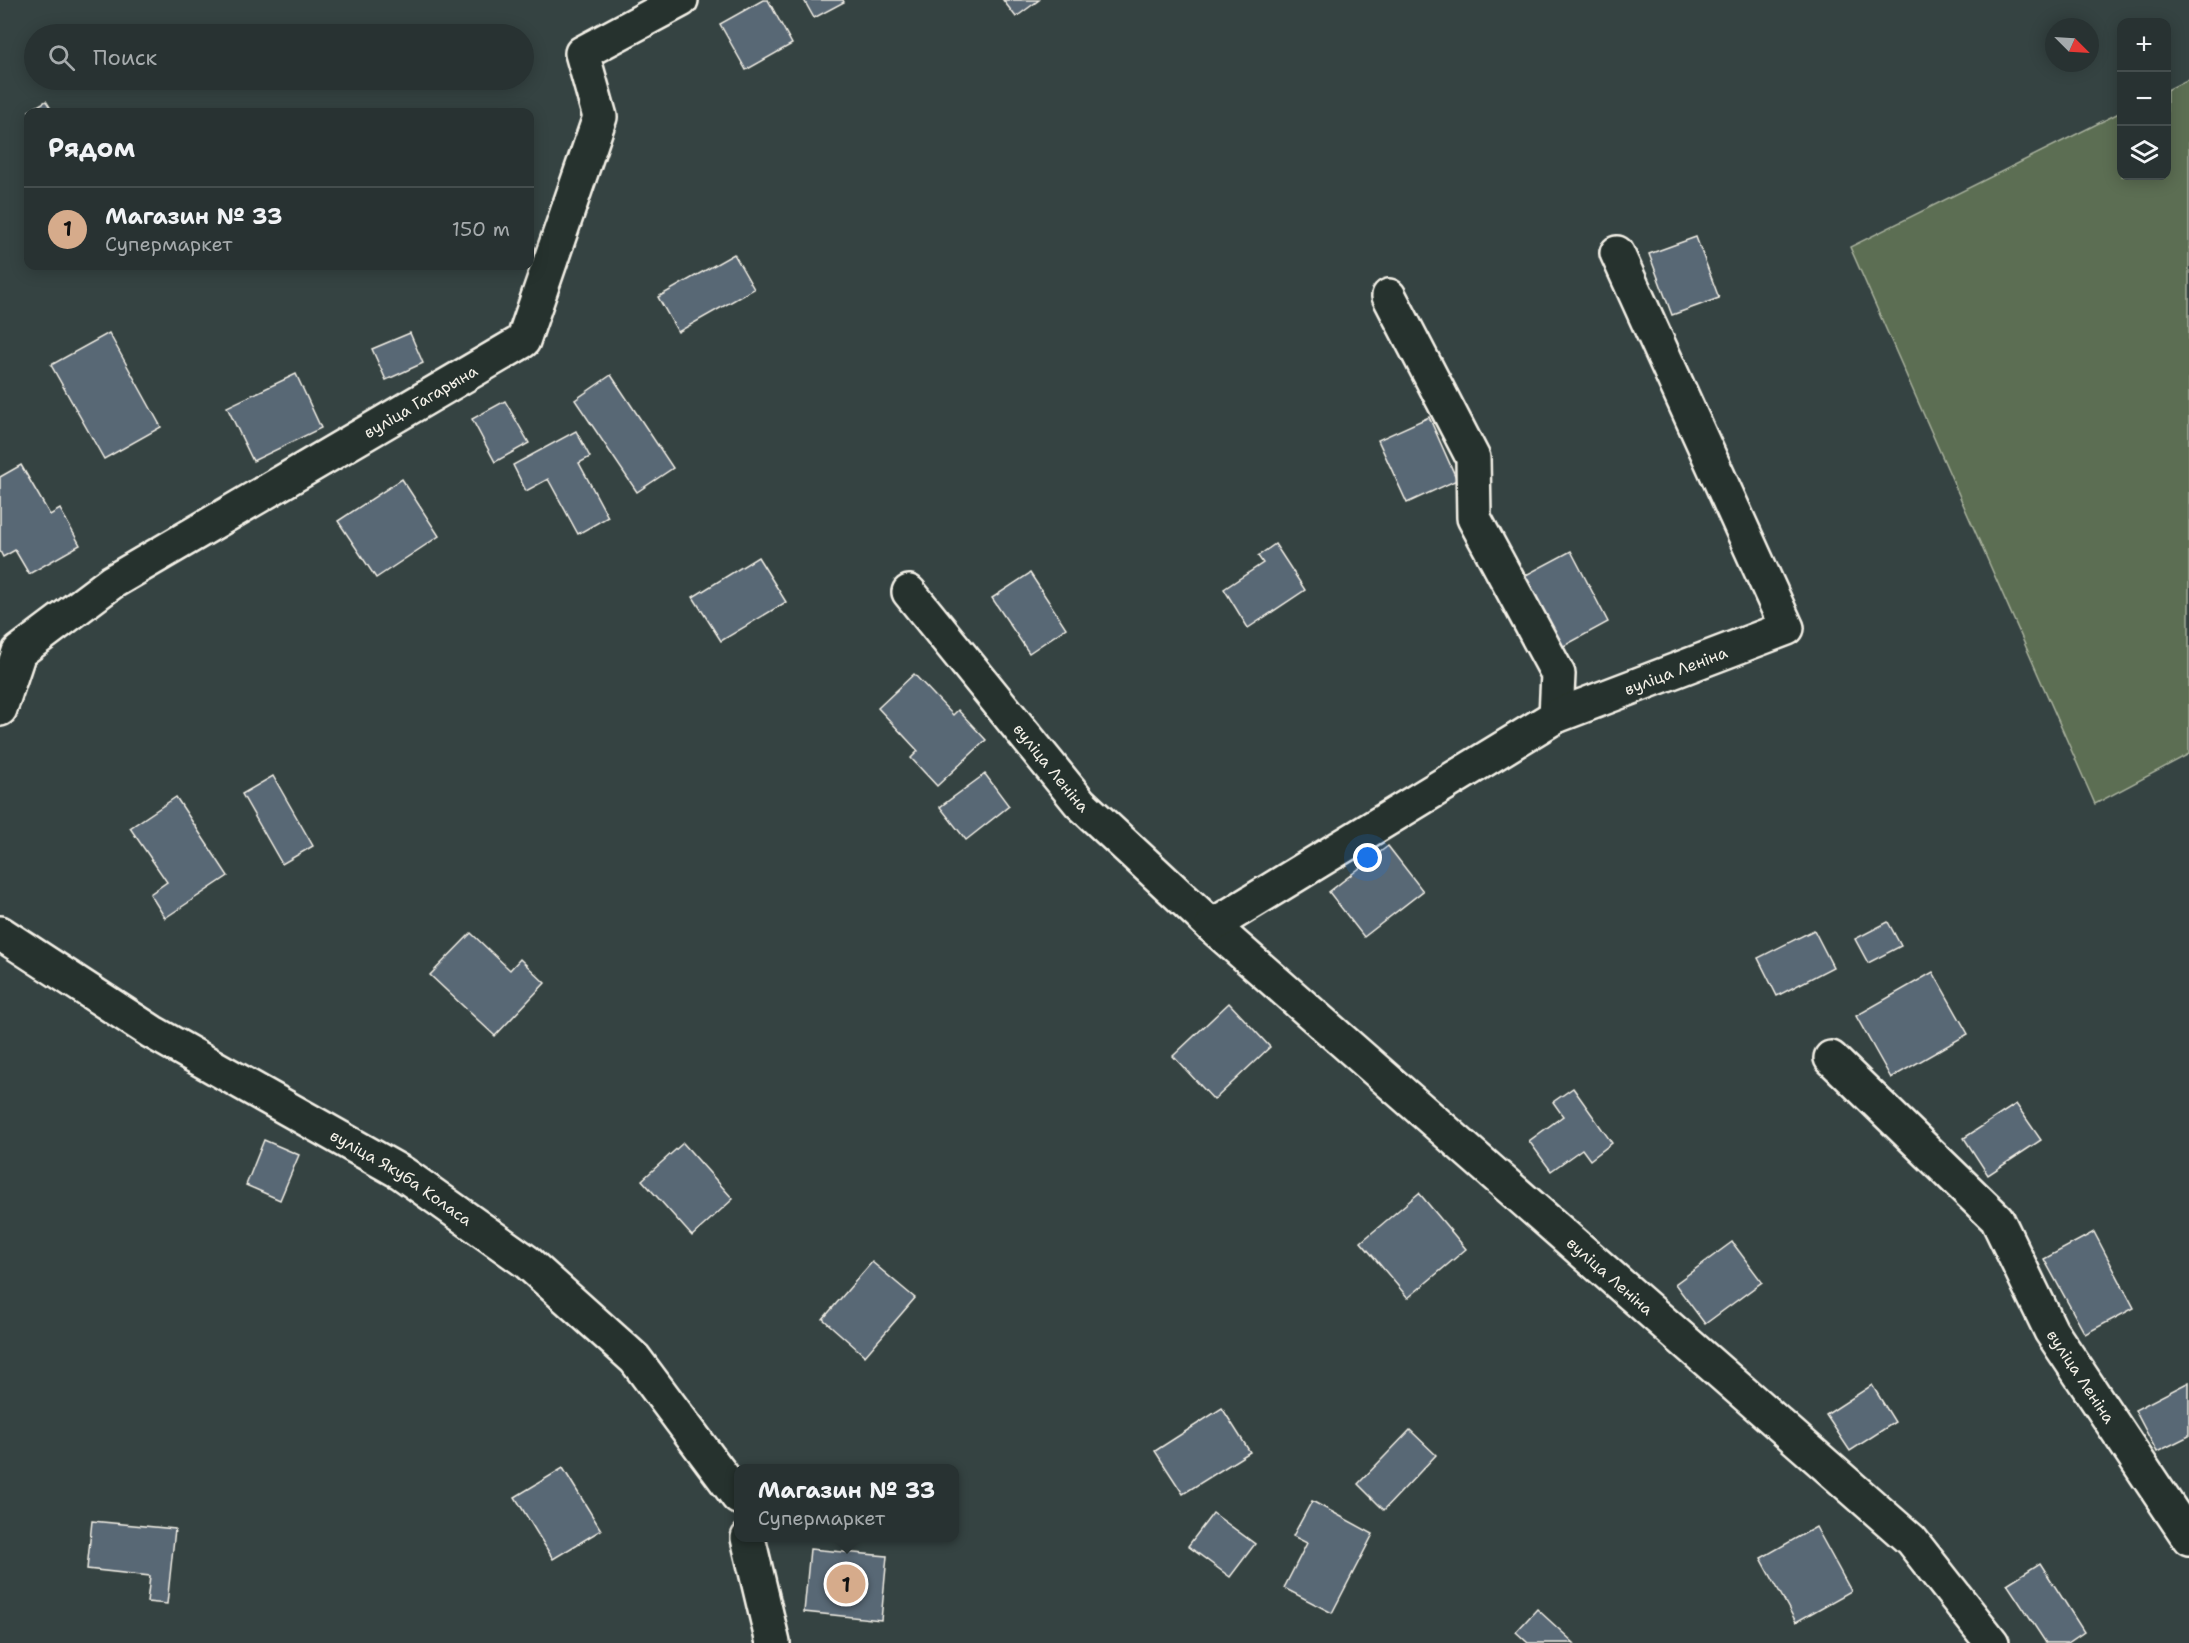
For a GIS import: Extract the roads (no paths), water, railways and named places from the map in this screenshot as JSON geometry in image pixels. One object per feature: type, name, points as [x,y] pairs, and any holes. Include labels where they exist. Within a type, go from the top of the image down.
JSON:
[{"type":"street","name":"вуліца Гагарына","points":[[0,709],[19,652],[112,582],[523,341],[600,117],[582,53],[681,0]]},
{"type":"street","name":"вуліца Леніна","points":[[1212,926],[1556,716],[1786,628],[1617,253]]},
{"type":"street","points":[[1389,296],[1473,458],[1474,518],[1558,674],[1556,716]]},
{"type":"street","name":"вуліца Леніна","points":[[909,592],[1080,803],[1212,926],[1911,1540],[1992,1643]]},
{"type":"street","name":"вуліца Якуба Коласа","points":[[0,933],[152,1032],[402,1173],[527,1262],[635,1359],[734,1492]]},
{"type":"street","name":"вуліца Леніна","points":[[1832,1058],[1997,1219],[2051,1331],[2189,1538]]},
{"type":"street","points":[[749,1542],[773,1643]]},
{"type":"place","name":"Магазин № 33","points":[[846,1584]]}]
